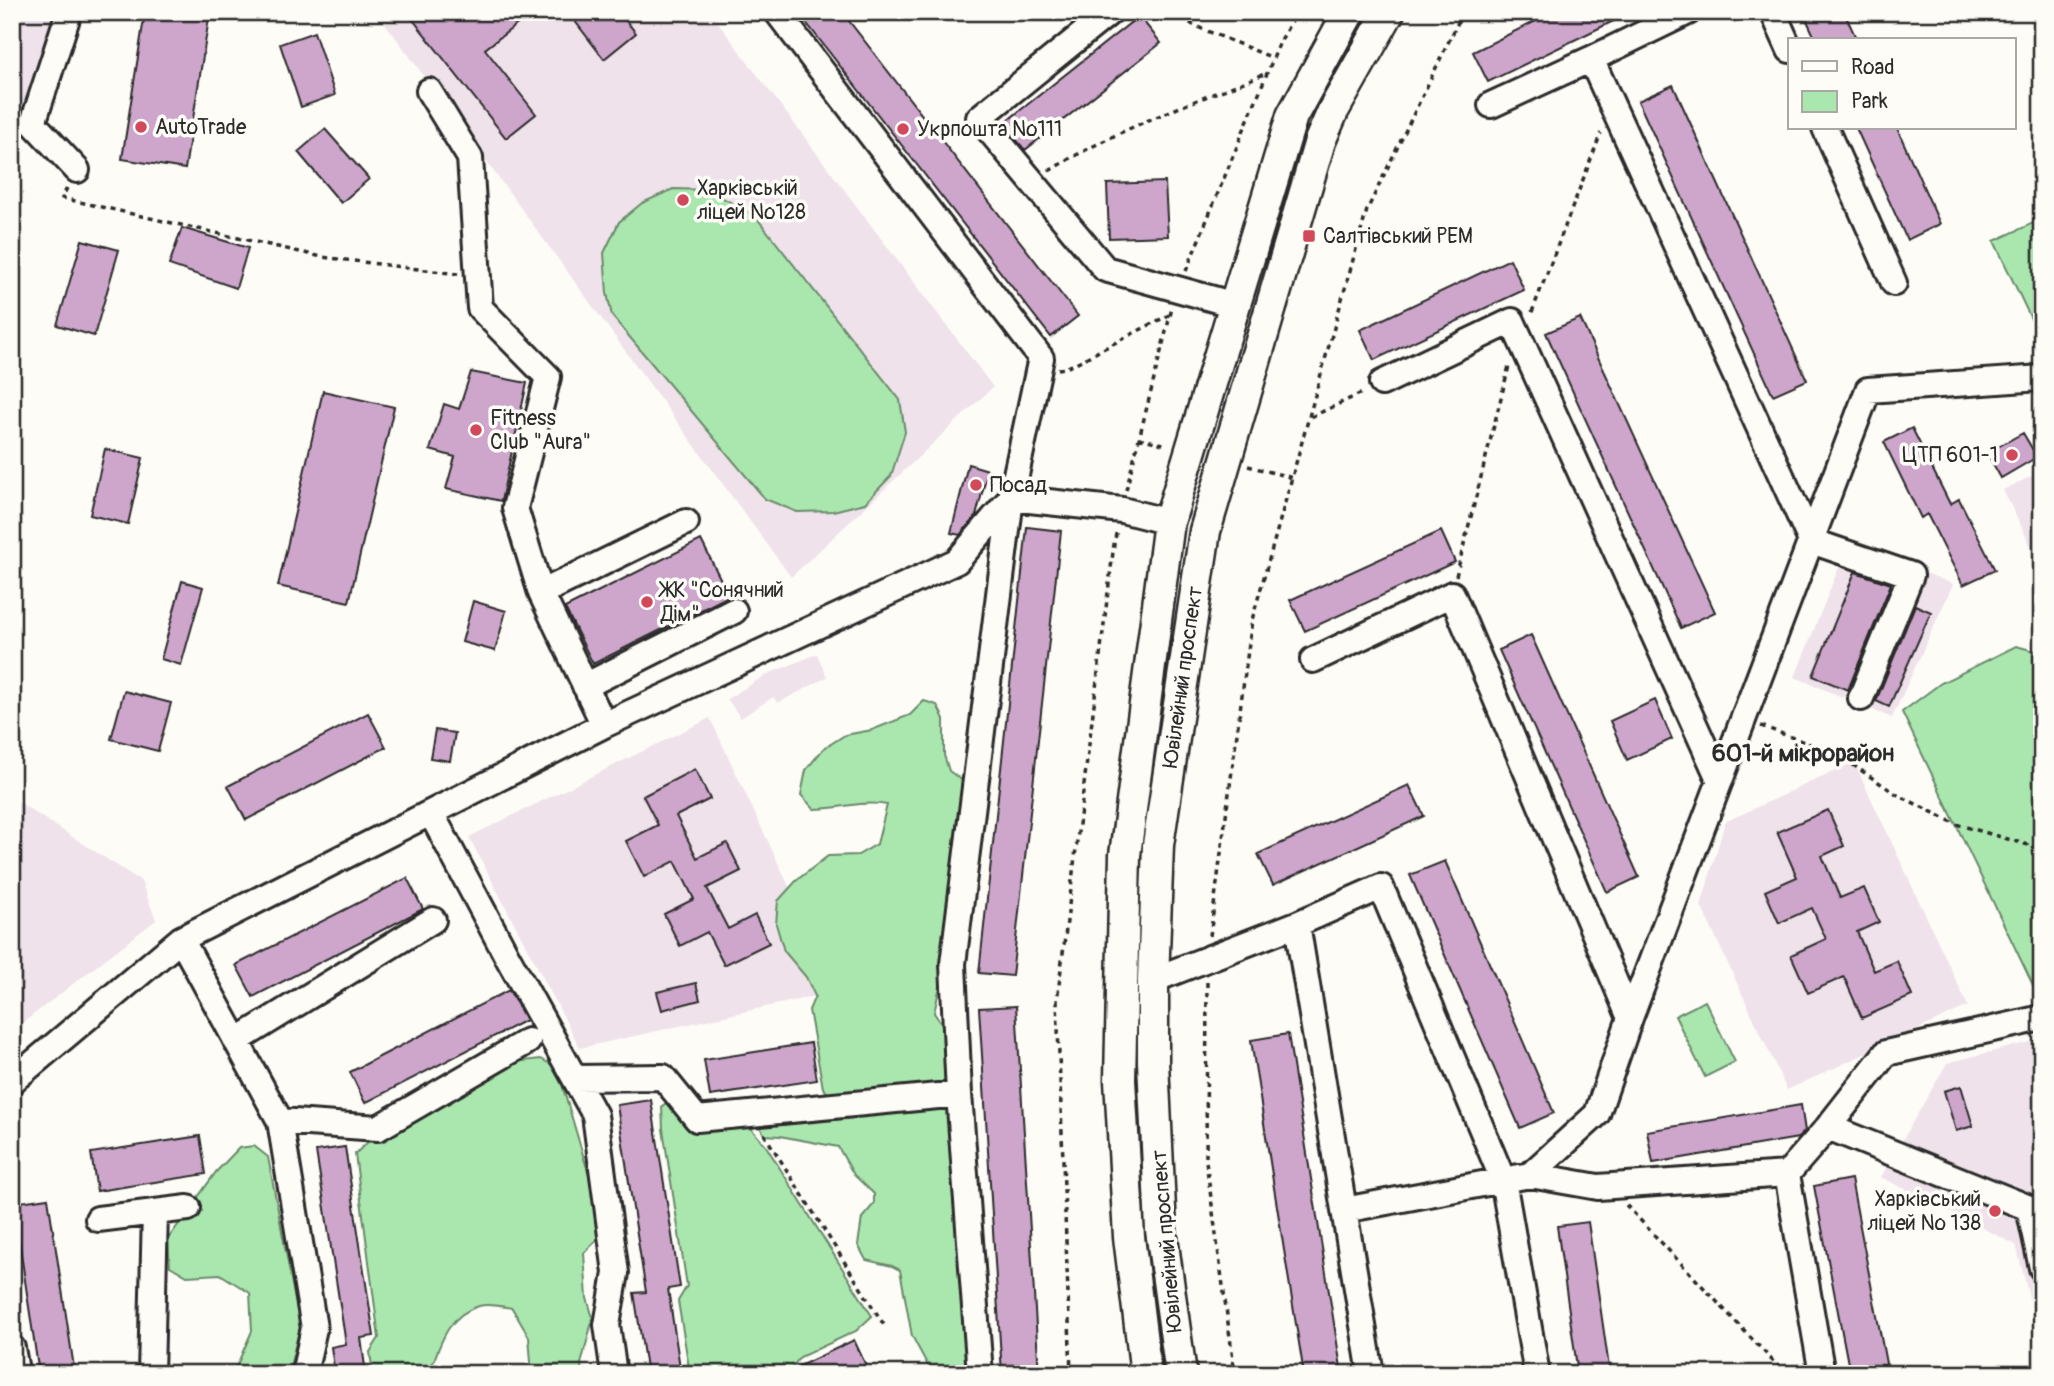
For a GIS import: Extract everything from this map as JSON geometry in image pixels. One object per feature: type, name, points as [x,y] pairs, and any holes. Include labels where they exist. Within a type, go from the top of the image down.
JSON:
[{"type":"main road","name":"Ювілейний проспект","points":[[1181,1374],[1161,1230],[1153,1062],[1153,980],[1158,845],[1205,531],[1320,141],[1333,110],[1389,12]]},
{"type":"main road","name":"Ювілейний проспект","points":[[1146,1374],[1129,1237],[1120,1080],[1125,855],[1169,522],[1292,116],[1343,14]]},
{"type":"main road","points":[[1169,522],[1205,531]]},
{"type":"street","points":[[69,12],[33,123],[77,170]]},
{"type":"street","points":[[777,12],[1041,358],[1011,498],[953,964],[959,1094],[979,1374]]},
{"type":"street","points":[[1110,12],[979,118],[1105,269],[1235,305]]},
{"type":"street","points":[[1773,12],[1788,46]]},
{"type":"street","points":[[1491,105],[1679,14]]},
{"type":"street","points":[[1591,58],[1811,541],[1911,575],[1861,698]]},
{"type":"street","points":[[429,91],[470,158],[480,308],[548,377],[515,508],[541,593],[604,725]]},
{"type":"street","points":[[1826,130],[1894,284]]},
{"type":"street","points":[[1382,383],[1511,321],[1720,781]]},
{"type":"street","points":[[1530,1174],[1597,1114],[1630,1018],[1868,390],[2042,377]]},
{"type":"street","points":[[1011,498],[1122,510],[1169,522]]},
{"type":"street","points":[[12,1081],[181,939],[604,725],[957,561],[1011,498]]},
{"type":"street","points":[[541,593],[686,523]]},
{"type":"street","points":[[1313,660],[1452,594],[1630,1018]]},
{"type":"street","points":[[585,686],[734,611]]},
{"type":"street","points":[[431,813],[595,1115],[616,1273],[607,1325],[614,1374]]},
{"type":"street","points":[[1153,980],[1297,924],[1381,887],[1503,1180],[1537,1374]]},
{"type":"street","points":[[236,1041],[433,920]]},
{"type":"street","points":[[1297,924],[1371,1374]]},
{"type":"street","points":[[181,939],[280,1121],[314,1328],[304,1374]]},
{"type":"street","points":[[1344,1210],[1530,1174],[1598,1187],[1787,1174],[1886,1053],[2042,1018]]},
{"type":"street","points":[[280,1121],[378,1128],[528,1041]]},
{"type":"street","points":[[575,1078],[663,1077],[696,1119],[959,1094]]},
{"type":"street","points":[[1828,1127],[2029,1208],[2042,1268]]},
{"type":"street","points":[[1787,1174],[1822,1374]]},
{"type":"street","points":[[98,1219],[188,1208]]},
{"type":"street","points":[[151,1374],[155,1212]]},
{"type":"street","points":[[12,1348],[15,1366],[12,1370]]},
{"type":"path","points":[[1173,12],[1195,26],[1273,58]]},
{"type":"path","points":[[1235,1374],[1206,1161],[1205,1023],[1207,959],[1252,620],[1367,210],[1463,12]]},
{"type":"path","points":[[1032,181],[1080,152],[1170,111],[1267,73]]},
{"type":"path","points":[[1452,594],[1519,337],[1612,105]]},
{"type":"path","points":[[77,170],[62,198],[322,257],[478,276]]},
{"type":"path","points":[[1038,372],[1066,368],[1169,315]]},
{"type":"path","points":[[1310,417],[1382,383]]},
{"type":"path","points":[[1139,438],[1169,446]]},
{"type":"path","points":[[1246,465],[1293,478]]},
{"type":"path","points":[[1743,719],[1837,754],[1896,794],[1956,824],[2042,849]]},
{"type":"path","points":[[751,1114],[884,1325]]},
{"type":"path","points":[[1608,1186],[1785,1374]]},
{"type":"shaded area","points":[[12,12],[56,12],[26,104],[12,137]]},
{"type":"shaded area","name":"Харківській ліцей №128","points":[[377,12],[710,12],[993,387],[791,577]]},
{"type":"shaded area","points":[[2042,471],[2042,550],[2035,554],[2003,490]]},
{"type":"shaded area","points":[[1849,542],[1953,584],[1892,718],[1795,677]]},
{"type":"shaded area","points":[[817,654],[827,677],[778,703],[773,697],[741,718],[727,699],[768,674]]},
{"type":"shaded area","points":[[710,718],[838,991],[580,1048],[469,837]]},
{"type":"shaded area","points":[[1854,762],[1968,1006],[1787,1090],[1701,906],[1725,822]]},
{"type":"shaded area","points":[[12,798],[141,881],[156,920],[12,1031]]},
{"type":"shaded area","name":"Харківський ліцей № 138","points":[[2042,1039],[2042,1349],[2016,1245],[1881,1177],[1947,1063]]},
{"type":"green space","points":[[673,189],[709,190],[756,217],[900,400],[905,432],[891,476],[865,503],[833,511],[797,512],[765,499],[612,316],[604,253],[619,222],[642,203]]},
{"type":"green space","points":[[2042,219],[2042,342],[1994,241]]},
{"type":"green space","points":[[2016,646],[2042,653],[2042,1004],[1902,712],[1941,683]]},
{"type":"green space","points":[[924,701],[937,705],[944,719],[944,755],[949,771],[963,781],[945,963],[934,1013],[947,1031],[952,1089],[834,1100],[823,1088],[809,1010],[815,996],[806,977],[784,951],[776,924],[778,901],[797,880],[828,856],[858,855],[877,844],[887,805],[814,809],[801,795],[806,770],[823,749],[845,735],[872,730],[910,715]]},
{"type":"green space","points":[[1705,1001],[1735,1062],[1705,1077],[1675,1016]]},
{"type":"green space","points":[[541,1059],[557,1068],[589,1175],[600,1237],[584,1253],[587,1298],[593,1318],[581,1364],[582,1374],[532,1374],[529,1337],[512,1308],[487,1305],[468,1310],[452,1324],[441,1342],[429,1374],[373,1374],[370,1352],[379,1338],[355,1154],[370,1140],[514,1062]]},
{"type":"green space","points":[[954,1099],[973,1374],[937,1374],[927,1364],[912,1336],[900,1270],[866,1260],[858,1245],[862,1218],[874,1204],[874,1194],[854,1175],[838,1147],[765,1135],[755,1120]]},
{"type":"green space","points":[[669,1101],[748,1125],[766,1146],[872,1316],[856,1331],[800,1357],[790,1370],[791,1374],[690,1374],[678,1301],[687,1286],[663,1129],[662,1106]]},
{"type":"green space","points":[[254,1146],[268,1157],[300,1327],[288,1374],[233,1374],[252,1331],[250,1293],[220,1274],[187,1276],[170,1266],[168,1239],[216,1172],[239,1148]]},
{"type":"building","points":[[145,12],[210,12],[185,169],[122,159]]},
{"type":"building","points":[[407,12],[457,12],[463,20],[473,12],[533,12],[485,49],[536,114],[506,138]]},
{"type":"building","points":[[568,12],[619,12],[636,33],[604,59]]},
{"type":"building","points":[[798,12],[842,12],[1078,316],[1051,337]]},
{"type":"building","points":[[1554,12],[1632,12],[1488,82],[1473,52]]},
{"type":"building","points":[[1803,12],[1844,12],[1856,38],[1815,38]]},
{"type":"building","points":[[1139,16],[1161,43],[1025,150],[1003,124]]},
{"type":"building","points":[[314,32],[335,95],[301,107],[280,44]]},
{"type":"building","points":[[1673,85],[1807,380],[1773,395],[1638,101]]},
{"type":"building","points":[[325,129],[369,179],[341,203],[298,152]]},
{"type":"building","points":[[1857,130],[1898,130],[1940,224],[1907,240]]},
{"type":"building","points":[[1165,182],[1168,236],[1109,238],[1107,184]]},
{"type":"building","points":[[182,228],[248,248],[236,288],[169,265]]},
{"type":"building","points":[[82,240],[119,250],[94,336],[57,325]]},
{"type":"building","points":[[1510,259],[1524,290],[1374,360],[1360,330]]},
{"type":"building","points":[[1580,318],[1715,612],[1681,628],[1546,333]]},
{"type":"building","name":"Fitness Club \"Aura\"","points":[[471,372],[527,383],[501,501],[446,489],[455,457],[430,450],[444,404],[459,409]]},
{"type":"building","points":[[323,391],[394,407],[349,602],[278,586]]},
{"type":"building","points":[[1912,428],[1950,504],[1959,499],[1995,570],[1963,585],[1927,514],[1921,518],[1884,442]]},
{"type":"building","name":"ЦТП 601-1","points":[[2023,433],[2037,457],[2001,478],[1987,453]]},
{"type":"building","points":[[105,449],[143,458],[128,524],[90,515]]},
{"type":"building","points":[[968,464],[988,470],[976,516],[960,535],[951,533]]},
{"type":"building","points":[[1027,527],[1061,531],[1012,976],[979,973]]},
{"type":"building","points":[[1441,531],[1455,562],[1305,631],[1290,600]]},
{"type":"building","name":"ЖК \"Сонячний Дім\"","points":[[701,540],[729,596],[593,664],[565,608]]},
{"type":"building","points":[[1855,572],[1891,584],[1848,690],[1813,676]]},
{"type":"building","points":[[182,581],[203,587],[181,665],[161,659]]},
{"type":"building","points":[[473,601],[506,611],[495,651],[462,642]]},
{"type":"building","points":[[1915,605],[1931,612],[1889,707],[1876,701]]},
{"type":"building","points":[[1531,635],[1639,877],[1607,892],[1499,650]]},
{"type":"building","points":[[124,691],[171,703],[158,751],[111,739]]},
{"type":"building","points":[[1655,700],[1672,739],[1627,760],[1610,721]]},
{"type":"building","points":[[368,713],[386,747],[246,820],[228,786]]},
{"type":"building","points":[[435,730],[455,733],[450,761],[430,758]]},
{"type":"building","points":[[695,769],[710,799],[676,816],[697,858],[727,843],[741,871],[707,888],[728,929],[755,915],[769,943],[724,965],[707,932],[680,946],[664,914],[694,899],[675,861],[644,877],[626,841],[658,825],[643,796]]},
{"type":"building","points":[[1409,785],[1424,816],[1273,885],[1258,854]]},
{"type":"building","points":[[1828,810],[1844,846],[1822,856],[1840,898],[1864,888],[1879,922],[1857,932],[1874,971],[1897,961],[1912,996],[1862,1018],[1844,977],[1808,993],[1791,955],[1826,939],[1812,908],[1779,923],[1765,891],[1797,877],[1777,832]]},
{"type":"building","points":[[1445,861],[1554,1113],[1520,1128],[1410,875]]},
{"type":"building","points":[[407,878],[423,909],[253,997],[236,965]]},
{"type":"building","points":[[696,983],[700,1000],[662,1010],[657,992]]},
{"type":"building","points":[[509,990],[526,1020],[365,1103],[350,1072]]},
{"type":"building","points":[[1016,1006],[1039,1374],[1002,1374],[979,1008]]},
{"type":"building","points":[[1288,1034],[1342,1374],[1304,1374],[1275,1194],[1251,1040]]},
{"type":"building","points":[[811,1043],[817,1080],[710,1096],[704,1060]]},
{"type":"building","points":[[1961,1086],[1973,1126],[1956,1131],[1944,1091]]},
{"type":"building","points":[[651,1100],[680,1287],[668,1289],[681,1374],[647,1374],[634,1293],[646,1292],[617,1105]]},
{"type":"building","points":[[1801,1105],[1805,1131],[1798,1138],[1653,1163],[1647,1131]]},
{"type":"building","points":[[200,1136],[206,1174],[97,1191],[91,1153]]},
{"type":"building","points":[[345,1147],[374,1336],[361,1338],[366,1374],[335,1374],[331,1347],[346,1344],[316,1151]]},
{"type":"building","points":[[1851,1179],[1888,1374],[1850,1374],[1828,1260],[1814,1186]]},
{"type":"building","points":[[48,1198],[75,1374],[39,1374],[13,1203]]},
{"type":"building","points":[[1588,1222],[1610,1374],[1578,1374],[1557,1226]]},
{"type":"building","points":[[854,1340],[870,1374],[783,1374]]},
{"type":"place","name":"AutoTrade","points":[[141,127]]},
{"type":"place","name":"Укрпошта №111","points":[[903,129]]},
{"type":"place","name":"Харківській ліцей №128","points":[[683,200]]},
{"type":"place","name":"Салтівський РЕМ","points":[[1309,236]]},
{"type":"place","name":"Fitness Club \"Aura\"","points":[[476,430]]},
{"type":"place","name":"ЦТП 601-1","points":[[2012,455]]},
{"type":"place","name":"Посад","points":[[976,485]]},
{"type":"place","name":"ЖК \"Сонячний Дім\"","points":[[647,602]]},
{"type":"place","name":"Харківський ліцей № 138","points":[[1995,1211]]},
{"type":"district","name":"601-й мікрорайон","points":[[1803,753]]}]
